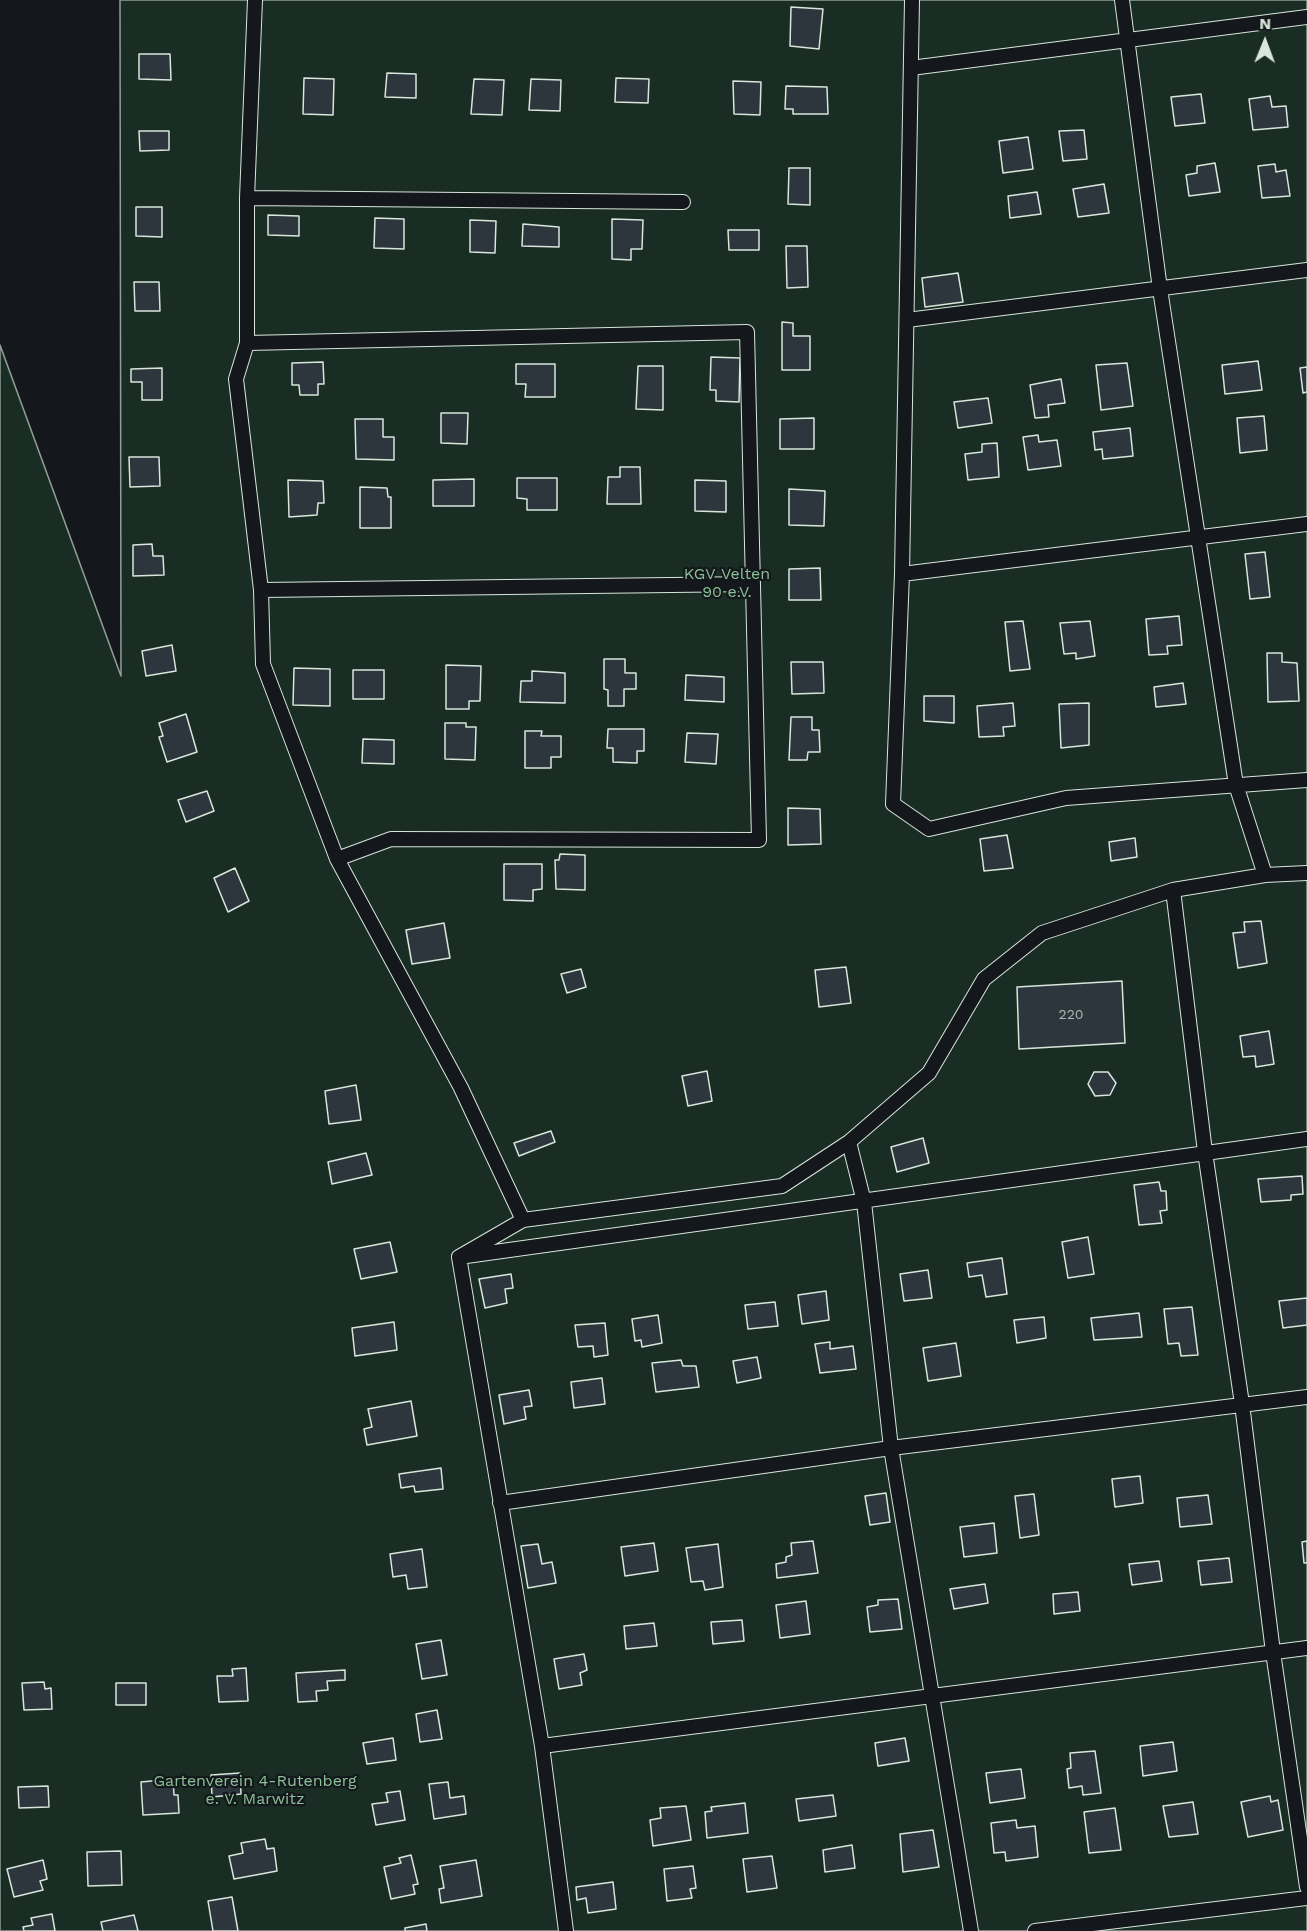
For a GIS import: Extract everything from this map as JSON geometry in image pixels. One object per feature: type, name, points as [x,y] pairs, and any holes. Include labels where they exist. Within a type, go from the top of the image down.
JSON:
[{"type":"lane","points":[[255,0],[247,198],[247,343],[236,379],[261,590],[262,664],[337,859],[461,1088],[523,1220]]},
{"type":"lane","points":[[912,0],[902,574],[893,804],[929,829],[1066,798],[1307,780]]},
{"type":"lane","points":[[1122,0],[1160,290],[1236,785],[1265,876]]},
{"type":"lane","points":[[911,68],[1307,17]]},
{"type":"lane","points":[[247,198],[683,202]]},
{"type":"lane","points":[[907,320],[1307,270]]},
{"type":"lane","points":[[247,343],[747,332],[759,840],[391,839],[337,859]]},
{"type":"lane","points":[[902,574],[1307,524]]},
{"type":"lane","points":[[261,590],[753,584]]},
{"type":"lane","points":[[459,1257],[523,1220],[782,1186],[849,1142],[929,1073],[984,979],[1042,933],[1173,890],[1265,876],[1307,873]]},
{"type":"lane","points":[[1173,890],[1205,1152],[1242,1404],[1273,1652],[1307,1887]]},
{"type":"lane","points":[[459,1257],[864,1202],[1307,1138]]},
{"type":"lane","points":[[849,1142],[864,1202],[891,1448],[971,1931]]},
{"type":"lane","points":[[459,1257],[542,1746],[566,1931]]},
{"type":"lane","points":[[500,1503],[891,1448],[1307,1397]]},
{"type":"lane","points":[[542,1746],[1307,1648]]},
{"type":"lane","points":[[1035,1931],[1307,1898]]},
{"type":"green space","name":"KGV Velten 90 e.V.","points":[[120,0],[1307,0],[1307,1931],[0,1931],[0,345],[121,676]]},
{"type":"building","points":[[791,7],[823,9],[819,49],[790,46]]},
{"type":"building","points":[[139,54],[170,54],[171,80],[139,79]]},
{"type":"building","points":[[387,73],[416,74],[416,98],[385,97]]},
{"type":"building","points":[[304,78],[334,79],[333,115],[303,114]]},
{"type":"building","points":[[616,78],[649,79],[648,103],[615,102]]},
{"type":"building","points":[[474,79],[504,80],[502,115],[471,114]]},
{"type":"building","points":[[531,79],[561,80],[560,111],[529,110]]},
{"type":"building","points":[[733,81],[761,82],[760,115],[734,114]]},
{"type":"building","points":[[786,86],[827,87],[828,114],[793,114],[793,109],[785,109]]},
{"type":"building","points":[[1201,94],[1205,123],[1175,126],[1171,97]]},
{"type":"building","points":[[1270,96],[1272,107],[1286,106],[1288,127],[1253,130],[1249,99]]},
{"type":"building","points":[[1084,130],[1087,159],[1063,161],[1059,131]]},
{"type":"building","points":[[139,131],[169,131],[169,150],[140,151]]},
{"type":"building","points":[[1028,137],[1033,169],[1003,173],[999,141]]},
{"type":"building","points":[[1215,163],[1220,192],[1189,196],[1186,175],[1197,173],[1197,166]]},
{"type":"building","points":[[1275,164],[1276,172],[1286,170],[1290,196],[1262,198],[1258,166]]},
{"type":"building","points":[[789,168],[810,168],[810,205],[788,204]]},
{"type":"building","points":[[1104,184],[1109,213],[1078,217],[1073,189]]},
{"type":"building","points":[[1037,192],[1041,214],[1010,218],[1008,196]]},
{"type":"building","points":[[136,207],[162,207],[162,237],[136,236]]},
{"type":"building","points":[[268,215],[299,216],[299,236],[268,235]]},
{"type":"building","points":[[375,218],[404,219],[404,249],[374,248]]},
{"type":"building","points":[[612,219],[643,220],[642,249],[631,249],[631,260],[612,259]]},
{"type":"building","points":[[470,220],[496,221],[495,253],[470,252]]},
{"type":"building","points":[[523,224],[559,227],[559,247],[522,246]]},
{"type":"building","points":[[728,230],[759,230],[759,250],[729,250]]},
{"type":"building","points":[[786,246],[807,246],[808,287],[787,288]]},
{"type":"building","points":[[958,273],[963,302],[925,307],[922,278]]},
{"type":"building","points":[[134,282],[159,282],[160,311],[135,311]]},
{"type":"building","points":[[782,322],[793,323],[793,336],[810,336],[810,370],[782,370]]},
{"type":"building","points":[[711,357],[740,358],[739,402],[716,401],[716,390],[710,390]]},
{"type":"building","points":[[1258,361],[1262,390],[1225,394],[1222,365]]},
{"type":"building","points":[[323,362],[324,384],[318,384],[318,395],[300,395],[299,385],[292,385],[292,363]]},
{"type":"building","points":[[1127,363],[1133,406],[1101,410],[1096,365]]},
{"type":"building","points":[[516,364],[555,364],[555,397],[525,397],[526,384],[516,384]]},
{"type":"building","points":[[638,366],[663,366],[663,410],[636,409]]},
{"type":"building","points":[[1307,367],[1307,392],[1303,393],[1300,368]]},
{"type":"building","points":[[162,368],[162,400],[142,400],[142,382],[131,382],[131,369]]},
{"type":"building","points":[[1061,379],[1065,403],[1048,405],[1049,417],[1035,418],[1030,385]]},
{"type":"building","points":[[988,398],[992,423],[958,428],[954,402]]},
{"type":"building","points":[[441,413],[468,413],[467,444],[441,443]]},
{"type":"building","points":[[1264,416],[1267,450],[1240,453],[1237,418]]},
{"type":"building","points":[[814,418],[814,449],[780,449],[780,419]]},
{"type":"building","points":[[355,419],[383,419],[383,437],[394,437],[394,460],[356,459]]},
{"type":"building","points":[[1130,428],[1133,456],[1103,459],[1102,449],[1095,450],[1093,432]]},
{"type":"building","points":[[1038,435],[1039,442],[1057,440],[1061,466],[1028,470],[1023,437]]},
{"type":"building","points":[[997,443],[999,477],[968,480],[965,454],[982,452],[982,444]]},
{"type":"building","points":[[129,457],[159,457],[160,486],[130,487]]},
{"type":"building","points":[[620,467],[640,467],[641,504],[607,504],[608,477],[620,477]]},
{"type":"building","points":[[517,478],[557,478],[557,510],[527,510],[527,499],[517,498]]},
{"type":"building","points":[[474,479],[474,506],[433,506],[433,480]]},
{"type":"building","points":[[288,480],[323,481],[324,503],[318,503],[317,515],[289,517]]},
{"type":"building","points":[[695,480],[726,481],[726,512],[695,511]]},
{"type":"building","points":[[360,487],[387,488],[388,497],[391,497],[391,528],[360,528]]},
{"type":"building","points":[[789,489],[825,491],[824,526],[789,525]]},
{"type":"building","points":[[152,544],[153,556],[163,556],[164,575],[133,576],[133,545]]},
{"type":"building","points":[[1265,552],[1270,597],[1250,599],[1245,554]]},
{"type":"building","points":[[820,568],[821,600],[789,600],[789,569]]},
{"type":"building","points":[[1179,616],[1182,645],[1167,646],[1168,654],[1149,655],[1146,619]]},
{"type":"building","points":[[1023,621],[1030,669],[1010,671],[1005,622]]},
{"type":"building","points":[[1090,621],[1095,656],[1076,659],[1076,653],[1064,654],[1060,623]]},
{"type":"building","points":[[172,645],[176,671],[146,676],[142,651]]},
{"type":"building","points":[[1267,653],[1282,653],[1282,662],[1297,663],[1299,701],[1268,702]]},
{"type":"building","points":[[604,659],[625,659],[625,673],[636,673],[636,689],[624,689],[624,706],[608,706],[608,690],[604,689]]},
{"type":"building","points":[[791,662],[823,662],[824,693],[792,694]]},
{"type":"building","points":[[446,665],[481,666],[480,701],[469,701],[469,709],[446,709]]},
{"type":"building","points":[[294,668],[330,669],[330,706],[293,705]]},
{"type":"building","points":[[353,670],[384,670],[384,699],[353,699]]},
{"type":"building","points":[[532,671],[565,673],[565,703],[520,702],[521,681],[532,681]]},
{"type":"building","points":[[686,675],[724,677],[724,702],[685,700]]},
{"type":"building","points":[[1183,683],[1186,704],[1156,707],[1154,687]]},
{"type":"building","points":[[924,696],[954,696],[954,723],[924,721]]},
{"type":"building","points":[[1013,703],[1015,726],[1003,727],[1004,736],[979,737],[977,706]]},
{"type":"building","points":[[1089,703],[1089,745],[1061,748],[1059,704]]},
{"type":"building","points":[[186,714],[197,752],[167,762],[159,737],[163,736],[159,723]]},
{"type":"building","points":[[791,717],[812,717],[812,730],[819,730],[820,752],[808,752],[807,760],[789,760]]},
{"type":"building","points":[[445,723],[466,723],[466,727],[476,727],[475,760],[445,759]]},
{"type":"building","points":[[608,729],[644,729],[644,751],[637,751],[637,763],[613,762],[613,748],[607,748]]},
{"type":"building","points":[[525,731],[542,731],[541,736],[561,736],[561,757],[551,757],[551,768],[525,768]]},
{"type":"building","points":[[687,733],[718,734],[716,764],[685,762]]},
{"type":"building","points":[[363,739],[394,740],[394,764],[362,763]]},
{"type":"building","points":[[207,791],[214,811],[186,822],[178,800]]},
{"type":"building","points":[[788,808],[820,809],[821,844],[788,845]]},
{"type":"building","points":[[1007,835],[1013,868],[984,871],[980,839]]},
{"type":"building","points":[[1135,838],[1137,857],[1111,861],[1109,842]]},
{"type":"building","points":[[560,854],[585,855],[585,890],[556,889],[555,860],[559,860]]},
{"type":"building","points":[[504,864],[542,864],[542,889],[533,890],[533,901],[504,900]]},
{"type":"building","points":[[235,868],[249,901],[228,912],[214,878]]},
{"type":"building","points":[[1261,921],[1267,963],[1238,968],[1233,933],[1245,932],[1244,922]]},
{"type":"building","points":[[444,923],[450,958],[412,964],[406,930]]},
{"type":"building","points":[[846,967],[851,1003],[819,1007],[815,970]]},
{"type":"building","points":[[581,969],[586,987],[567,993],[561,974]]},
{"type":"building","points":[[1122,981],[1125,1043],[1019,1049],[1017,987]]},
{"type":"building","points":[[1269,1031],[1274,1064],[1256,1067],[1255,1056],[1243,1057],[1240,1036]]},
{"type":"building","points":[[707,1071],[712,1101],[688,1106],[682,1076]]},
{"type":"building","points":[[1094,1072],[1108,1072],[1116,1083],[1110,1095],[1095,1096],[1088,1084]]},
{"type":"building","points":[[356,1085],[361,1120],[329,1124],[325,1091]]},
{"type":"building","points":[[551,1131],[555,1142],[519,1156],[514,1143]]},
{"type":"building","points":[[923,1138],[929,1163],[897,1172],[891,1147]]},
{"type":"building","points":[[366,1153],[372,1175],[332,1184],[328,1162]]},
{"type":"building","points":[[1302,1176],[1303,1194],[1291,1195],[1291,1200],[1261,1202],[1258,1179]]},
{"type":"building","points":[[1159,1182],[1161,1191],[1166,1191],[1167,1210],[1160,1211],[1162,1223],[1139,1225],[1134,1185]]},
{"type":"building","points":[[1088,1237],[1094,1274],[1068,1278],[1062,1242]]},
{"type":"building","points":[[390,1242],[397,1272],[361,1279],[354,1249]]},
{"type":"building","points":[[1002,1258],[1007,1294],[986,1297],[982,1275],[969,1277],[967,1263]]},
{"type":"building","points":[[928,1270],[932,1298],[904,1301],[900,1274]]},
{"type":"building","points":[[511,1274],[513,1288],[505,1289],[507,1303],[485,1308],[479,1279]]},
{"type":"building","points":[[826,1291],[829,1320],[802,1324],[798,1295]]},
{"type":"building","points":[[1307,1298],[1307,1325],[1283,1328],[1279,1301]]},
{"type":"building","points":[[775,1302],[778,1326],[748,1329],[745,1305]]},
{"type":"building","points":[[1192,1307],[1198,1355],[1181,1356],[1179,1343],[1168,1344],[1164,1309]]},
{"type":"building","points":[[1139,1313],[1142,1337],[1094,1340],[1091,1318]]},
{"type":"building","points":[[658,1315],[662,1343],[642,1347],[641,1340],[635,1341],[632,1319]]},
{"type":"building","points":[[1044,1317],[1046,1338],[1017,1343],[1014,1320]]},
{"type":"building","points":[[394,1322],[397,1350],[355,1356],[352,1328]]},
{"type":"building","points":[[605,1323],[608,1355],[594,1357],[593,1346],[578,1347],[575,1325]]},
{"type":"building","points":[[830,1342],[830,1349],[853,1346],[856,1369],[820,1373],[815,1344]]},
{"type":"building","points":[[956,1343],[961,1376],[928,1381],[923,1348]]},
{"type":"building","points":[[757,1357],[761,1378],[737,1383],[733,1361]]},
{"type":"building","points":[[681,1360],[683,1366],[696,1366],[699,1387],[656,1392],[652,1363]]},
{"type":"building","points":[[602,1378],[605,1404],[574,1408],[571,1382]]},
{"type":"building","points":[[529,1390],[532,1406],[524,1407],[526,1419],[504,1424],[499,1395]]},
{"type":"building","points":[[411,1401],[417,1436],[367,1445],[364,1429],[372,1427],[368,1409]]},
{"type":"building","points":[[441,1468],[443,1489],[415,1492],[414,1486],[401,1488],[399,1474]]},
{"type":"building","points":[[1140,1476],[1143,1503],[1115,1507],[1112,1479]]},
{"type":"building","points":[[886,1493],[890,1522],[870,1525],[865,1496]]},
{"type":"building","points":[[1034,1494],[1039,1535],[1020,1538],[1015,1496]]},
{"type":"building","points":[[1208,1495],[1212,1524],[1180,1527],[1177,1498]]},
{"type":"building","points":[[994,1523],[997,1553],[964,1557],[960,1527]]},
{"type":"building","points":[[813,1541],[818,1573],[777,1578],[776,1564],[786,1562],[786,1557],[792,1555],[791,1543]]},
{"type":"building","points":[[1307,1541],[1307,1563],[1304,1563],[1302,1542]]},
{"type":"building","points":[[654,1543],[658,1571],[625,1576],[621,1547]]},
{"type":"building","points":[[538,1544],[542,1564],[552,1562],[556,1583],[528,1588],[521,1546]]},
{"type":"building","points":[[718,1544],[723,1587],[705,1590],[703,1581],[691,1582],[686,1548]]},
{"type":"building","points":[[422,1549],[427,1587],[408,1589],[406,1575],[393,1577],[390,1554]]},
{"type":"building","points":[[1229,1558],[1232,1582],[1201,1585],[1198,1561]]},
{"type":"building","points":[[1159,1561],[1162,1581],[1132,1585],[1129,1564]]},
{"type":"building","points":[[985,1584],[988,1603],[954,1609],[950,1589]]},
{"type":"building","points":[[1078,1592],[1080,1611],[1054,1614],[1053,1594]]},
{"type":"building","points":[[898,1599],[902,1629],[870,1632],[867,1607],[878,1605],[878,1600]]},
{"type":"building","points":[[806,1601],[810,1634],[780,1638],[776,1605]]},
{"type":"building","points":[[742,1620],[744,1641],[713,1644],[711,1622]]},
{"type":"building","points":[[654,1623],[657,1646],[626,1649],[624,1626]]},
{"type":"building","points":[[441,1640],[447,1675],[422,1679],[416,1644]]},
{"type":"building","points":[[584,1654],[587,1670],[580,1673],[582,1685],[559,1689],[554,1659]]},
{"type":"building","points":[[246,1668],[248,1701],[219,1702],[217,1676],[233,1676],[232,1669]]},
{"type":"building","points":[[345,1670],[345,1680],[327,1681],[328,1690],[316,1691],[317,1701],[298,1702],[296,1673]]},
{"type":"building","points":[[44,1682],[45,1689],[51,1688],[52,1709],[24,1710],[22,1683]]},
{"type":"building","points":[[116,1683],[146,1683],[146,1705],[116,1705]]},
{"type":"building","points":[[437,1710],[442,1739],[420,1742],[416,1714]]},
{"type":"building","points":[[393,1738],[396,1760],[367,1764],[363,1743]]},
{"type":"building","points":[[905,1738],[909,1761],[878,1766],[875,1743]]},
{"type":"building","points":[[1173,1742],[1177,1771],[1143,1776],[1140,1746]]},
{"type":"building","points":[[1095,1751],[1101,1793],[1083,1795],[1082,1786],[1069,1788],[1067,1769],[1071,1768],[1070,1753]]},
{"type":"building","points":[[1021,1769],[1025,1798],[990,1803],[986,1773]]},
{"type":"building","points":[[240,1773],[241,1794],[212,1797],[211,1775]]},
{"type":"building","points":[[173,1779],[174,1795],[178,1795],[179,1813],[143,1815],[141,1782]]},
{"type":"building","points":[[448,1782],[450,1798],[464,1796],[466,1814],[434,1819],[429,1784]]},
{"type":"building","points":[[48,1786],[49,1807],[19,1808],[18,1787]]},
{"type":"building","points":[[400,1791],[405,1820],[376,1825],[372,1804],[388,1802],[386,1793]]},
{"type":"building","points":[[833,1795],[836,1816],[799,1821],[796,1799]]},
{"type":"building","points":[[1270,1796],[1271,1802],[1278,1800],[1283,1830],[1248,1837],[1241,1802]]},
{"type":"building","points":[[1193,1802],[1198,1834],[1169,1837],[1163,1806]]},
{"type":"building","points":[[745,1803],[748,1833],[707,1838],[705,1812],[712,1811],[711,1807]]},
{"type":"building","points":[[686,1806],[691,1840],[653,1846],[650,1820],[661,1818],[660,1808]]},
{"type":"building","points":[[1115,1808],[1121,1850],[1089,1853],[1084,1812]]},
{"type":"building","points":[[1016,1820],[1017,1828],[1035,1826],[1038,1857],[1006,1861],[1005,1852],[994,1853],[991,1823]]},
{"type":"building","points":[[933,1830],[939,1867],[903,1872],[900,1834]]},
{"type":"building","points":[[265,1839],[267,1849],[274,1848],[277,1871],[234,1879],[229,1856],[243,1853],[241,1843]]},
{"type":"building","points":[[852,1845],[855,1868],[825,1872],[823,1850]]},
{"type":"building","points":[[121,1851],[122,1885],[88,1886],[87,1852]]},
{"type":"building","points":[[411,1855],[418,1884],[413,1885],[415,1894],[391,1899],[384,1867],[401,1863],[399,1858]]},
{"type":"building","points":[[772,1856],[777,1888],[747,1892],[743,1859]]},
{"type":"building","points":[[43,1860],[47,1879],[40,1881],[43,1890],[14,1897],[7,1869]]},
{"type":"building","points":[[476,1860],[482,1896],[441,1903],[439,1889],[444,1888],[440,1866]]},
{"type":"building","points":[[693,1866],[696,1888],[690,1889],[692,1898],[667,1901],[664,1869]]},
{"type":"building","points":[[613,1882],[616,1909],[588,1913],[586,1898],[577,1900],[576,1887]]},
{"type":"building","points":[[232,1897],[238,1931],[213,1931],[208,1901]]},
{"type":"building","points":[[52,1914],[55,1931],[24,1931],[23,1927],[33,1925],[31,1918]]},
{"type":"building","points":[[134,1915],[138,1931],[103,1931],[101,1922]]},
{"type":"building","points":[[426,1924],[427,1931],[405,1931],[405,1928]]},
{"type":"park label","name":"Gartenverein 4-Rutenberg e. V. Marwitz","points":[[255,1790]]}]
